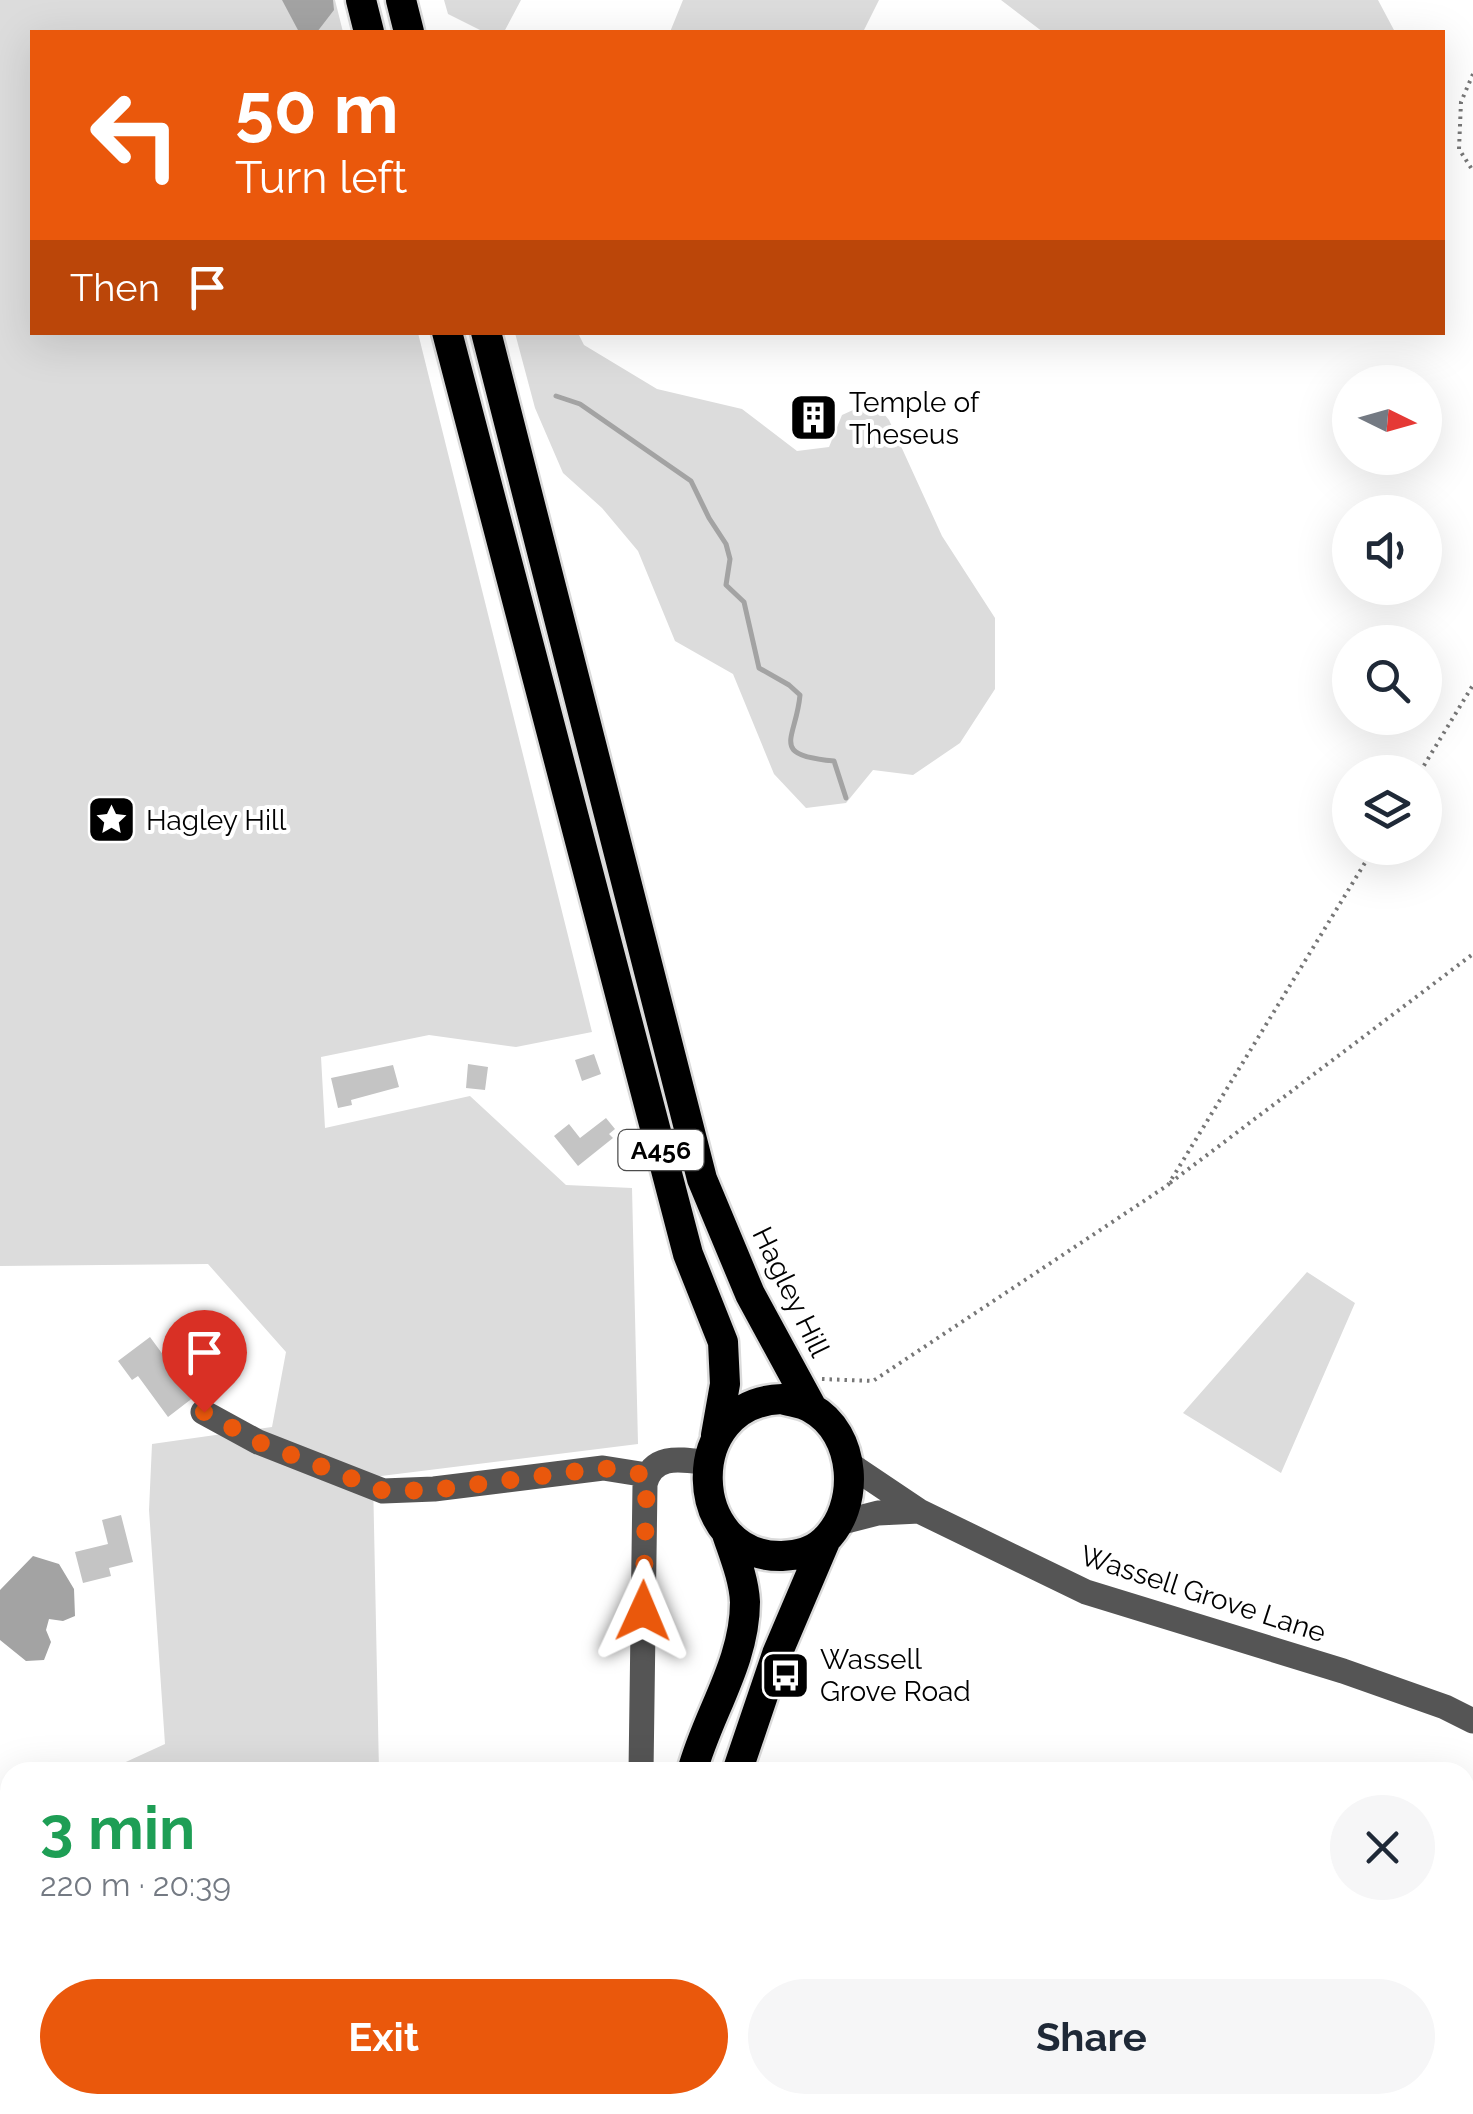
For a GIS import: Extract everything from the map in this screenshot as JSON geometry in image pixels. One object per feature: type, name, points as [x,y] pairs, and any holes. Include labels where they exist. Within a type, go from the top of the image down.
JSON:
[{"type":"highway","points":[[361,0],[368,30]]},
{"type":"highway","points":[[400,0],[408,30]]},
{"type":"highway","name":"A456","points":[[448,335],[688,1254],[722,1342],[724,1384],[713,1449]]},
{"type":"highway","name":"Hagley Hill","points":[[487,335],[702,1179],[750,1294],[812,1408]]},
{"type":"highway","points":[[696,1762],[733,1667],[745,1599],[727,1534],[715,1516],[707,1484],[713,1449],[744,1408],[762,1400],[782,1399],[812,1408],[834,1429],[850,1464],[845,1508],[777,1654],[740,1762]]},
{"type":"highway","points":[[727,1534],[756,1554],[772,1556],[810,1552],[832,1531]]},
{"type":"street","points":[[204,1412],[258,1442],[384,1491],[434,1490],[602,1468],[647,1475]]},
{"type":"street","points":[[641,1762],[647,1475],[666,1460],[713,1449]]},
{"type":"street","name":"Wassell Grove Lane","points":[[850,1464],[918,1511],[1086,1592],[1343,1671],[1445,1707],[1473,1722]]},
{"type":"street","points":[[832,1531],[878,1513],[918,1511]]},
{"type":"path","points":[[1473,74],[1460,102],[1459,149],[1473,171]]},
{"type":"path","points":[[1430,755],[1473,685]]},
{"type":"path","points":[[1168,1185],[1364,865]]},
{"type":"path","points":[[796,1378],[872,1381],[1168,1185],[1473,954]]},
{"type":"shaded area","points":[[0,0],[335,0],[342,30],[30,30],[30,335],[418,335],[592,1032],[516,1047],[429,1035],[321,1057],[325,1128],[470,1096],[566,1185],[632,1188],[638,1444],[373,1477],[379,1762],[126,1762],[165,1744],[149,1510],[152,1444],[272,1427],[286,1352],[208,1264],[0,1266]]},
{"type":"shaded area","points":[[282,0],[333,0],[334,10],[319,30],[298,30]]},
{"type":"shaded area","points":[[444,0],[521,0],[505,30],[480,30],[448,14]]},
{"type":"shaded area","points":[[683,0],[879,0],[864,30],[671,30]]},
{"type":"shaded area","points":[[1001,0],[1378,0],[1394,30],[1040,30]]},
{"type":"shaded area","points":[[516,335],[579,335],[584,345],[657,389],[742,409],[797,451],[829,447],[842,415],[873,401],[889,420],[942,536],[995,618],[995,689],[960,743],[913,775],[873,770],[846,803],[806,808],[774,774],[733,674],[675,641],[638,551],[602,508],[563,473],[535,408]]},
{"type":"shaded area","points":[[1307,1272],[1355,1303],[1281,1473],[1183,1413]]},
{"type":"shaded area","points":[[33,1556],[59,1564],[74,1589],[75,1616],[63,1621],[49,1619],[46,1630],[51,1642],[44,1660],[26,1661],[0,1640],[0,1590]]},
{"type":"building","name":"Temple of Theseus","points":[[810,402],[828,409],[818,435],[800,428]]},
{"type":"building","points":[[594,1054],[601,1074],[582,1081],[575,1060]]},
{"type":"building","points":[[468,1064],[488,1067],[485,1090],[466,1088]]},
{"type":"building","points":[[393,1065],[399,1087],[351,1100],[352,1105],[338,1108],[331,1078]]},
{"type":"building","points":[[606,1118],[615,1129],[609,1134],[613,1138],[578,1166],[554,1136],[569,1124],[580,1138]]},
{"type":"building","points":[[150,1337],[194,1397],[168,1417],[138,1376],[132,1380],[118,1361]]},
{"type":"building","points":[[121,1515],[133,1562],[109,1568],[111,1576],[83,1583],[75,1552],[108,1544],[102,1520]]},
{"type":"waterway","points":[[556,396],[580,404],[691,481],[726,544],[730,559],[726,585],[744,602],[759,668],[800,695],[793,749],[813,758],[834,761],[846,798]]},
{"type":"place","name":"Temple of Theseus","points":[[814,418]]},
{"type":"place","name":"Hagley Hill","points":[[111,820]]},
{"type":"place","name":"Wassell Grove Road","points":[[785,1675]]},
{"type":"route","points":[[204,1412],[258,1442],[384,1491],[434,1490],[602,1468],[647,1475],[643,1611]]}]
